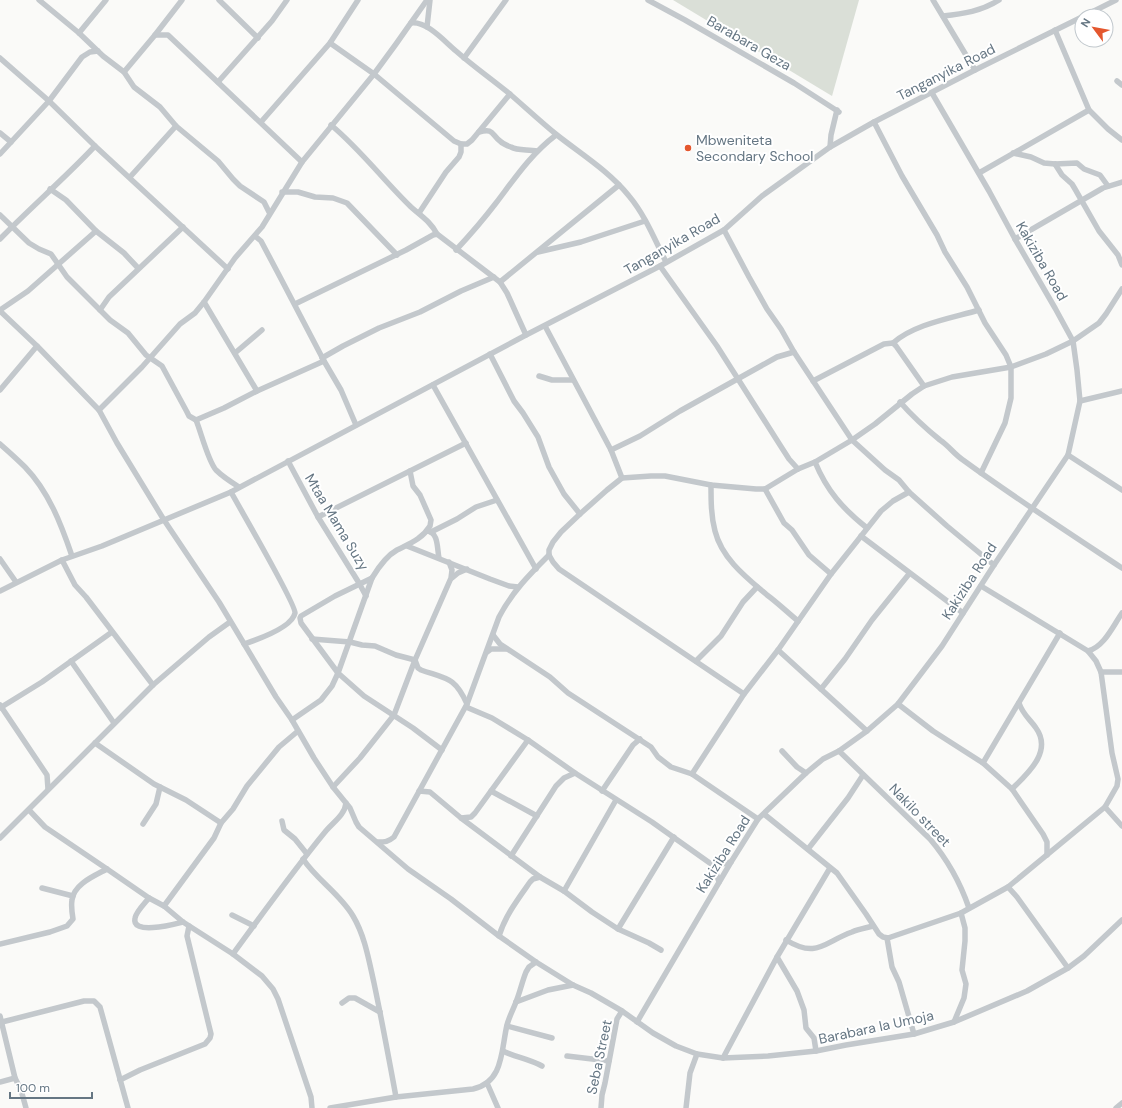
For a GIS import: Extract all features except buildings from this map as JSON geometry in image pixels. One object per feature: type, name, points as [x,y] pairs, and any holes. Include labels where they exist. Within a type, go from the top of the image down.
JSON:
[{"type":"street","points":[[39,0],[124,72],[134,87],[160,107],[176,126],[218,160],[232,179],[264,202],[269,212]]},
{"type":"street","points":[[79,33],[106,0]]},
{"type":"street","points":[[124,72],[166,22],[182,0]]},
{"type":"street","points":[[219,0],[258,38]]},
{"type":"street","points":[[218,82],[258,38],[287,0]]},
{"type":"street","points":[[261,122],[330,43],[358,0]]},
{"type":"street","points":[[99,410],[180,324],[195,312],[204,302],[235,258],[262,226],[269,212],[302,162],[374,74],[427,0]]},
{"type":"street","points":[[427,27],[430,0]]},
{"type":"street","points":[[464,58],[506,0]]},
{"type":"street","name":"Barabara Geza","points":[[648,0],[794,83],[838,111],[831,135],[830,147]]},
{"type":"street","points":[[933,0],[975,70]]},
{"type":"street","points":[[943,16],[970,13],[981,10],[999,0]]},
{"type":"street","name":"Tanganyika Road","points":[[1098,8],[1114,0]]},
{"type":"street","name":"Tanganyika Road","points":[[0,591],[62,560],[102,546],[231,492],[526,335],[660,266],[724,230],[762,196],[830,147],[874,122],[1074,20]]},
{"type":"street","points":[[166,22],[165,29],[168,35],[302,162]]},
{"type":"street","points":[[411,23],[419,23],[427,27],[510,94],[556,135],[619,184],[638,208],[666,262]]},
{"type":"street","points":[[1055,30],[1089,110],[1108,129],[1122,140]]},
{"type":"street","points":[[155,35],[168,35]]},
{"type":"street","points":[[0,154],[49,101],[86,54],[89,48],[87,42]]},
{"type":"street","points":[[330,43],[374,74],[454,141],[461,144],[467,144],[479,132],[510,94]]},
{"type":"street","points":[[86,54],[98,51]]},
{"type":"street","points":[[0,58],[49,101],[95,146],[228,269]]},
{"type":"street","points":[[1117,81],[1122,85]]},
{"type":"street","name":"Kakiziba Road","points":[[637,1022],[719,882],[758,819],[806,773],[867,731],[898,704],[942,646],[962,613],[1068,455],[1080,401],[1073,341],[979,173],[932,93]]},
{"type":"street","points":[[979,173],[1089,110]]},
{"type":"street","points":[[874,122],[902,176],[967,287],[985,323],[1006,355],[1011,367],[1011,398],[1005,423],[981,473]]},
{"type":"street","points":[[331,125],[345,137],[428,222],[436,234],[500,282],[526,335]]},
{"type":"street","points":[[130,177],[176,126]]},
{"type":"street","points":[[479,132],[486,130],[491,132],[496,135],[501,142],[513,149],[527,149],[536,151]]},
{"type":"street","points":[[0,133],[11,142]]},
{"type":"street","points":[[456,250],[473,232],[536,151],[556,135]]},
{"type":"street","points":[[418,213],[446,172],[459,157],[461,152],[461,144]]},
{"type":"street","points":[[0,239],[95,146]]},
{"type":"street","points":[[1013,153],[1031,157],[1044,163],[1077,163],[1084,169],[1100,174],[1108,186]]},
{"type":"street","points":[[1055,164],[1064,178],[1072,184],[1099,231],[1118,255],[1122,266]]},
{"type":"street","points":[[1016,239],[1082,201],[1093,193],[1108,186],[1122,182]]},
{"type":"street","points":[[500,282],[619,184]]},
{"type":"street","points":[[50,189],[66,200],[96,231],[124,253],[138,268]]},
{"type":"street","points":[[282,192],[298,192],[315,198],[333,198],[347,203],[397,255]]},
{"type":"street","points":[[0,215],[29,243],[51,254],[67,277],[110,320],[128,333],[140,348],[162,366],[189,416],[196,420],[216,469],[239,487]]},
{"type":"street","points":[[536,252],[581,242],[645,221]]},
{"type":"street","points":[[100,310],[109,298],[138,268],[183,227]]},
{"type":"street","points":[[724,230],[752,282],[794,352],[852,440],[885,470],[899,480],[908,492],[994,565]]},
{"type":"street","points":[[0,310],[28,291],[96,231]]},
{"type":"street","points":[[295,304],[397,255],[436,234]]},
{"type":"street","points":[[255,236],[260,241],[295,304],[323,360],[341,390],[356,425]]},
{"type":"street","points":[[660,266],[717,346],[789,459],[798,469]]},
{"type":"street","points":[[196,420],[323,360],[343,346],[379,328],[420,312],[461,291],[494,278]]},
{"type":"street","points":[[744,694],[559,569],[549,555],[549,550],[561,532],[622,478],[665,476],[711,485],[765,489],[798,469],[815,462],[852,440],[875,424],[900,402],[924,386],[952,377],[1011,367],[1046,354],[1073,341],[1099,323],[1122,289]]},
{"type":"street","points":[[204,302],[257,391]]},
{"type":"street","name":"Barabara la Umoja","points":[[0,310],[99,410],[117,443],[164,520],[219,602],[333,787],[350,808],[359,826],[408,869],[536,962],[572,985],[591,993],[622,1011],[653,1033],[676,1046],[697,1054],[723,1058],[768,1056],[816,1052],[846,1045],[914,1034],[954,1022],[1027,991],[1068,968],[1084,956],[1122,920]]},
{"type":"street","points":[[813,381],[884,344],[893,343],[905,334],[922,327],[979,310]]},
{"type":"street","points":[[545,326],[611,450],[622,478]]},
{"type":"street","points":[[235,353],[262,330]]},
{"type":"street","points":[[893,343],[924,386]]},
{"type":"street","points":[[0,390],[37,346]]},
{"type":"street","points":[[611,450],[640,436],[680,411],[777,357],[794,352]]},
{"type":"street","points":[[490,354],[514,401],[538,437],[549,467],[564,494],[580,514]]},
{"type":"street","points":[[539,376],[552,380],[573,380]]},
{"type":"street","points":[[432,385],[536,569]]},
{"type":"street","points":[[1080,401],[1122,391]]},
{"type":"street","points":[[900,402],[924,428],[941,440],[962,460],[1032,509],[1122,568]]},
{"type":"street","points":[[318,517],[466,443]]},
{"type":"street","points":[[0,444],[26,468],[46,496],[59,519],[72,556]]},
{"type":"street","points":[[1068,455],[1122,490]]},
{"type":"street","name":"Mtaa Mama Suzy","points":[[288,461],[318,517],[366,596]]},
{"type":"street","points":[[815,462],[820,475],[833,495],[846,511],[867,528]]},
{"type":"street","points":[[410,470],[413,486],[424,502],[431,520],[429,532]]},
{"type":"street","points":[[711,485],[712,515],[716,532],[722,547],[737,568],[749,581],[798,621]]},
{"type":"street","points":[[765,489],[784,523],[809,555],[831,574]]},
{"type":"street","points":[[231,492],[285,590],[295,614],[288,623],[268,635],[244,644]]},
{"type":"street","points":[[692,774],[744,694],[778,650],[831,574],[881,511],[893,500],[908,492]]},
{"type":"street","points":[[292,720],[321,700],[332,686],[350,642],[372,578],[390,556],[397,550],[407,546],[429,532],[457,519],[476,507],[497,500]]},
{"type":"street","points":[[429,532],[434,534],[438,546],[439,558]]},
{"type":"street","points":[[861,536],[962,613]]},
{"type":"street","points":[[407,546],[509,586],[518,587]]},
{"type":"street","points":[[378,842],[390,841],[394,836],[467,706],[492,635],[506,604],[518,587],[549,555]]},
{"type":"street","points":[[0,559],[16,582]]},
{"type":"street","points":[[62,560],[75,585],[102,617],[152,685]]},
{"type":"street","points":[[448,562],[452,570],[452,578]]},
{"type":"street","points":[[333,787],[360,758],[394,715],[415,660],[452,578],[458,572],[467,570]]},
{"type":"street","points":[[821,689],[845,659],[872,620],[909,574]]},
{"type":"street","points":[[372,578],[359,583],[301,616],[301,623],[338,673],[364,696],[394,715],[442,750]]},
{"type":"street","points":[[764,814],[837,873],[878,934],[887,938],[961,913],[1008,888],[1105,807],[1117,786],[1118,779],[1112,753],[1101,672],[1096,661],[1088,651],[981,586]]},
{"type":"street","points":[[696,661],[721,636],[743,602],[758,587]]},
{"type":"street","points":[[1088,651],[1095,649],[1103,641],[1122,613]]},
{"type":"street","points":[[0,838],[152,685],[209,637],[230,622]]},
{"type":"street","points":[[48,789],[47,775],[0,707],[42,682],[112,632]]},
{"type":"street","points":[[983,763],[1060,633]]},
{"type":"street","points":[[492,635],[506,649],[550,677],[568,693],[651,746],[658,757],[672,767],[692,774],[758,819]]},
{"type":"street","points":[[312,638],[375,646],[396,655],[415,660]]},
{"type":"street","points":[[486,652],[491,649],[506,649]]},
{"type":"street","points":[[778,650],[867,731]]},
{"type":"street","points":[[415,660],[418,668],[421,670],[446,678],[453,682],[462,692],[467,706],[492,718],[528,740],[602,791],[652,822],[714,866],[719,882]]},
{"type":"street","points":[[71,661],[114,723]]},
{"type":"street","points":[[1101,672],[1122,672]]},
{"type":"street","points":[[1012,789],[1037,762],[1041,750],[1041,739],[1037,729],[1022,712],[1019,703]]},
{"type":"street","points":[[898,704],[944,739],[983,763],[1012,789],[1043,834],[1047,842],[1047,855]]},
{"type":"street","points":[[164,906],[214,838],[221,823],[233,809],[247,786],[279,747],[298,731]]},
{"type":"street","points":[[602,791],[633,745],[640,739]]},
{"type":"street","points":[[461,818],[472,816],[528,740]]},
{"type":"street","points":[[95,743],[160,787],[186,800],[221,823]]},
{"type":"street","points":[[782,751],[797,767],[806,773]]},
{"type":"street","name":"Nakilo street","points":[[839,751],[930,839],[941,852],[951,868],[969,908]]},
{"type":"street","points":[[511,856],[556,786],[564,778],[575,773]]},
{"type":"street","points":[[808,849],[848,798],[863,774]]},
{"type":"street","points":[[47,775],[60,777]]},
{"type":"street","points":[[424,781],[430,792],[461,818],[540,877],[564,891],[618,929],[650,943],[661,950]]},
{"type":"street","points":[[143,824],[156,804],[160,787]]},
{"type":"street","points":[[491,791],[537,816]]},
{"type":"street","points":[[418,792],[430,792]]},
{"type":"street","points":[[564,891],[616,800]]},
{"type":"street","points":[[233,954],[303,859],[342,814],[346,803]]},
{"type":"street","points":[[1105,807],[1122,826]]},
{"type":"street","points":[[29,810],[45,827],[149,898],[164,906],[183,922],[233,954],[262,976],[275,994],[311,1097],[312,1108]]},
{"type":"street","points":[[342,814],[353,815]]},
{"type":"street","points":[[282,821],[284,830],[295,839],[307,854]]},
{"type":"street","points":[[618,929],[674,837]]},
{"type":"street","points":[[303,859],[309,868],[332,889],[352,915],[358,926],[368,957],[396,1097]]},
{"type":"street","points":[[714,866],[731,862]]},
{"type":"street","points":[[723,1058],[786,940],[830,868]]},
{"type":"street","points":[[0,944],[50,932],[67,926],[73,919],[71,902],[72,896],[80,885],[107,869]]},
{"type":"street","points":[[499,936],[508,914],[530,882],[533,879],[540,877]]},
{"type":"street","points":[[42,888],[72,896]]},
{"type":"street","points":[[1008,888],[1017,897],[1068,968]]},
{"type":"street","points":[[149,898],[135,918],[137,925],[152,928],[183,922]]},
{"type":"street","points":[[954,1022],[964,998],[966,984],[962,970],[965,928],[961,913]]},
{"type":"street","points":[[232,915],[254,926]]},
{"type":"street","points":[[120,1080],[140,1070],[205,1044],[210,1038],[211,1034],[187,936],[189,926]]},
{"type":"street","points":[[786,940],[800,948],[819,948],[852,932],[873,926]]},
{"type":"street","points":[[887,938],[892,966],[899,982],[914,1034]]},
{"type":"street","points":[[777,957],[797,991],[804,1010],[806,1028],[814,1038],[816,1052]]},
{"type":"street","points":[[330,1108],[396,1097],[482,1087],[492,1078],[499,1066],[507,1026],[526,972],[536,962]]},
{"type":"street","points":[[516,1002],[548,990],[572,985]]},
{"type":"street","points":[[342,1003],[349,998],[355,998],[380,1012]]},
{"type":"street","points":[[2,1022],[84,1001],[94,1001],[100,1007],[128,1108]]},
{"type":"street","name":"Seba Street","points":[[601,1108],[602,1095],[610,1061],[617,1019],[622,1011]]},
{"type":"street","points":[[0,1016],[15,1078],[21,1090],[26,1108]]},
{"type":"street","points":[[507,1026],[552,1038]]},
{"type":"street","points":[[503,1051],[532,1060],[542,1066]]},
{"type":"street","points":[[686,1108],[690,1073],[697,1054]]},
{"type":"street","points":[[567,1056],[610,1061]]},
{"type":"street","points":[[0,1082],[15,1078]]},
{"type":"street","points":[[487,1083],[498,1108]]},
{"type":"street","points":[[1116,1108],[1122,1103]]},
{"type":"shaded area","points":[[673,0],[859,0],[832,96]]},
{"type":"place","name":"Mbweniteta Secondary School","points":[[688,148]]}]
